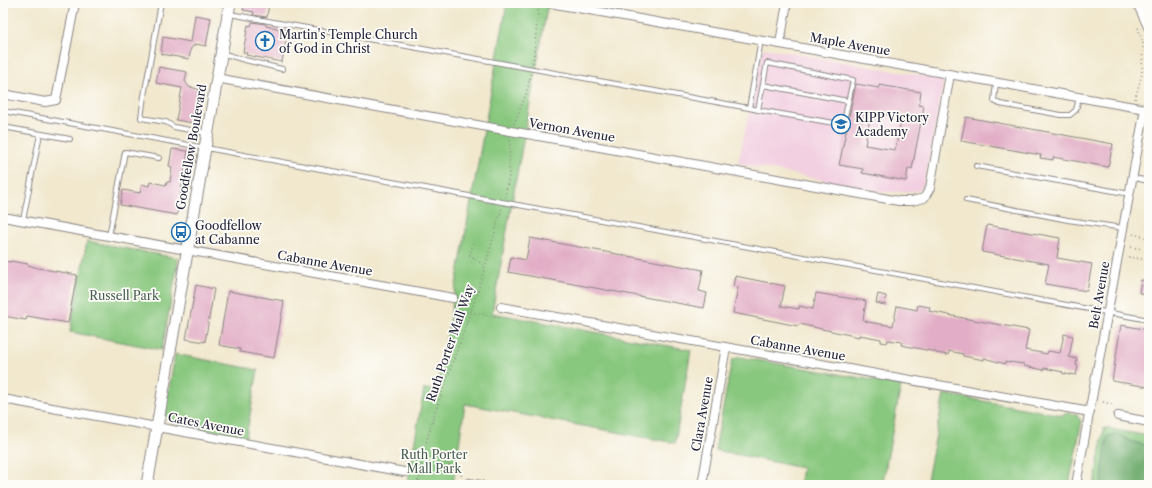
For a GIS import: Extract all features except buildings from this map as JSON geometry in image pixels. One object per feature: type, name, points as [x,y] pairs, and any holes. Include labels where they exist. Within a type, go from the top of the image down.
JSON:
[{"type":"main road","name":"Goodfellow Boulevard","points":[[146,485],[229,8]]},
{"type":"street","points":[[3,94],[45,102],[56,100],[75,3]]},
{"type":"street","name":"Maple Avenue","points":[[550,3],[1145,109]]},
{"type":"street","points":[[780,43],[787,3]]},
{"type":"street","points":[[1137,3],[1149,29]]},
{"type":"street","name":"Vernon Avenue","points":[[216,78],[899,201],[912,201],[924,198],[930,188],[950,74]]},
{"type":"street","name":"Belt Avenue","points":[[1076,485],[1134,178],[1145,109]]},
{"type":"street","name":"Cabanne Avenue","points":[[3,217],[453,298]]},
{"type":"street","name":"Cabanne Avenue","points":[[501,307],[1090,412]]},
{"type":"street","name":"Clara Avenue","points":[[702,485],[726,347]]},
{"type":"street","name":"Cates Avenue","points":[[3,399],[404,472]]},
{"type":"street","points":[[1118,416],[1149,422]]},
{"type":"street","points":[[469,483],[481,485]]},
{"type":"lane","points":[[161,3],[141,118],[166,122],[174,127],[207,133]]},
{"type":"lane","points":[[229,8],[758,110],[840,124],[844,121],[853,80],[767,63],[758,110]]},
{"type":"lane","points":[[749,108],[761,40]]},
{"type":"lane","points":[[221,53],[282,68]]},
{"type":"lane","points":[[996,82],[994,100],[1000,104],[1061,115],[1070,115],[1076,110],[1079,97]]},
{"type":"lane","points":[[763,85],[848,101]]},
{"type":"lane","points":[[3,111],[1149,320]]},
{"type":"lane","points":[[3,127],[70,139]]},
{"type":"lane","points":[[23,221],[40,134]]},
{"type":"lane","points":[[109,236],[125,152],[159,158]]},
{"type":"lane","points":[[976,166],[1130,194]]},
{"type":"lane","points":[[1134,178],[1149,181]]},
{"type":"lane","points":[[966,200],[1068,220],[1124,228]]},
{"type":"path","points":[[1133,106],[1142,74],[1143,43],[1136,23]]},
{"type":"path","points":[[505,197],[509,175],[510,137]]},
{"type":"path","name":"Ruth Porter Mall Way","points":[[417,485],[435,412],[471,312],[502,206]]},
{"type":"path","points":[[1133,234],[1149,238]]},
{"type":"path","points":[[473,243],[470,255],[485,266]]},
{"type":"path","points":[[1131,247],[1142,249]]},
{"type":"path","points":[[1129,257],[1148,260]]},
{"type":"path","points":[[453,298],[455,310],[499,317],[501,307]]},
{"type":"path","points":[[1103,402],[1114,405]]},
{"type":"path","points":[[404,472],[407,460],[442,459],[469,483]]},
{"type":"shaded area","name":"KIPP Victory Academy","points":[[763,48],[940,79],[943,84],[924,184],[920,189],[916,191],[882,192],[738,163]]},
{"type":"green space","name":"Ruth Porter Mall Park","points":[[507,3],[548,3],[492,313],[691,350],[675,443],[465,404],[453,485],[407,485],[424,389],[437,390]]},
{"type":"green space","name":"Russell Park","points":[[87,241],[177,258],[178,262],[162,350],[70,332]]},
{"type":"green space","points":[[175,354],[258,370],[246,437],[169,422],[165,414]]},
{"type":"green space","points":[[740,357],[901,385],[883,481],[902,485],[799,485],[802,468],[715,450],[732,360]]},
{"type":"green space","points":[[944,394],[1062,415],[1067,413],[1076,414],[1081,421],[1081,425],[1069,485],[926,485]]},
{"type":"green space","points":[[1104,428],[1149,436],[1149,485],[1094,485]]},
{"type":"green space","points":[[1118,434],[1130,441],[1149,446],[1149,485],[1101,485],[1107,436]]},
{"type":"place","name":"Martin's Temple Church of God in Christ","points":[[265,41]]},
{"type":"place","name":"KIPP Victory Academy","points":[[841,124]]},
{"type":"place","name":"Goodfellow at Cabanne","points":[[181,232]]}]
